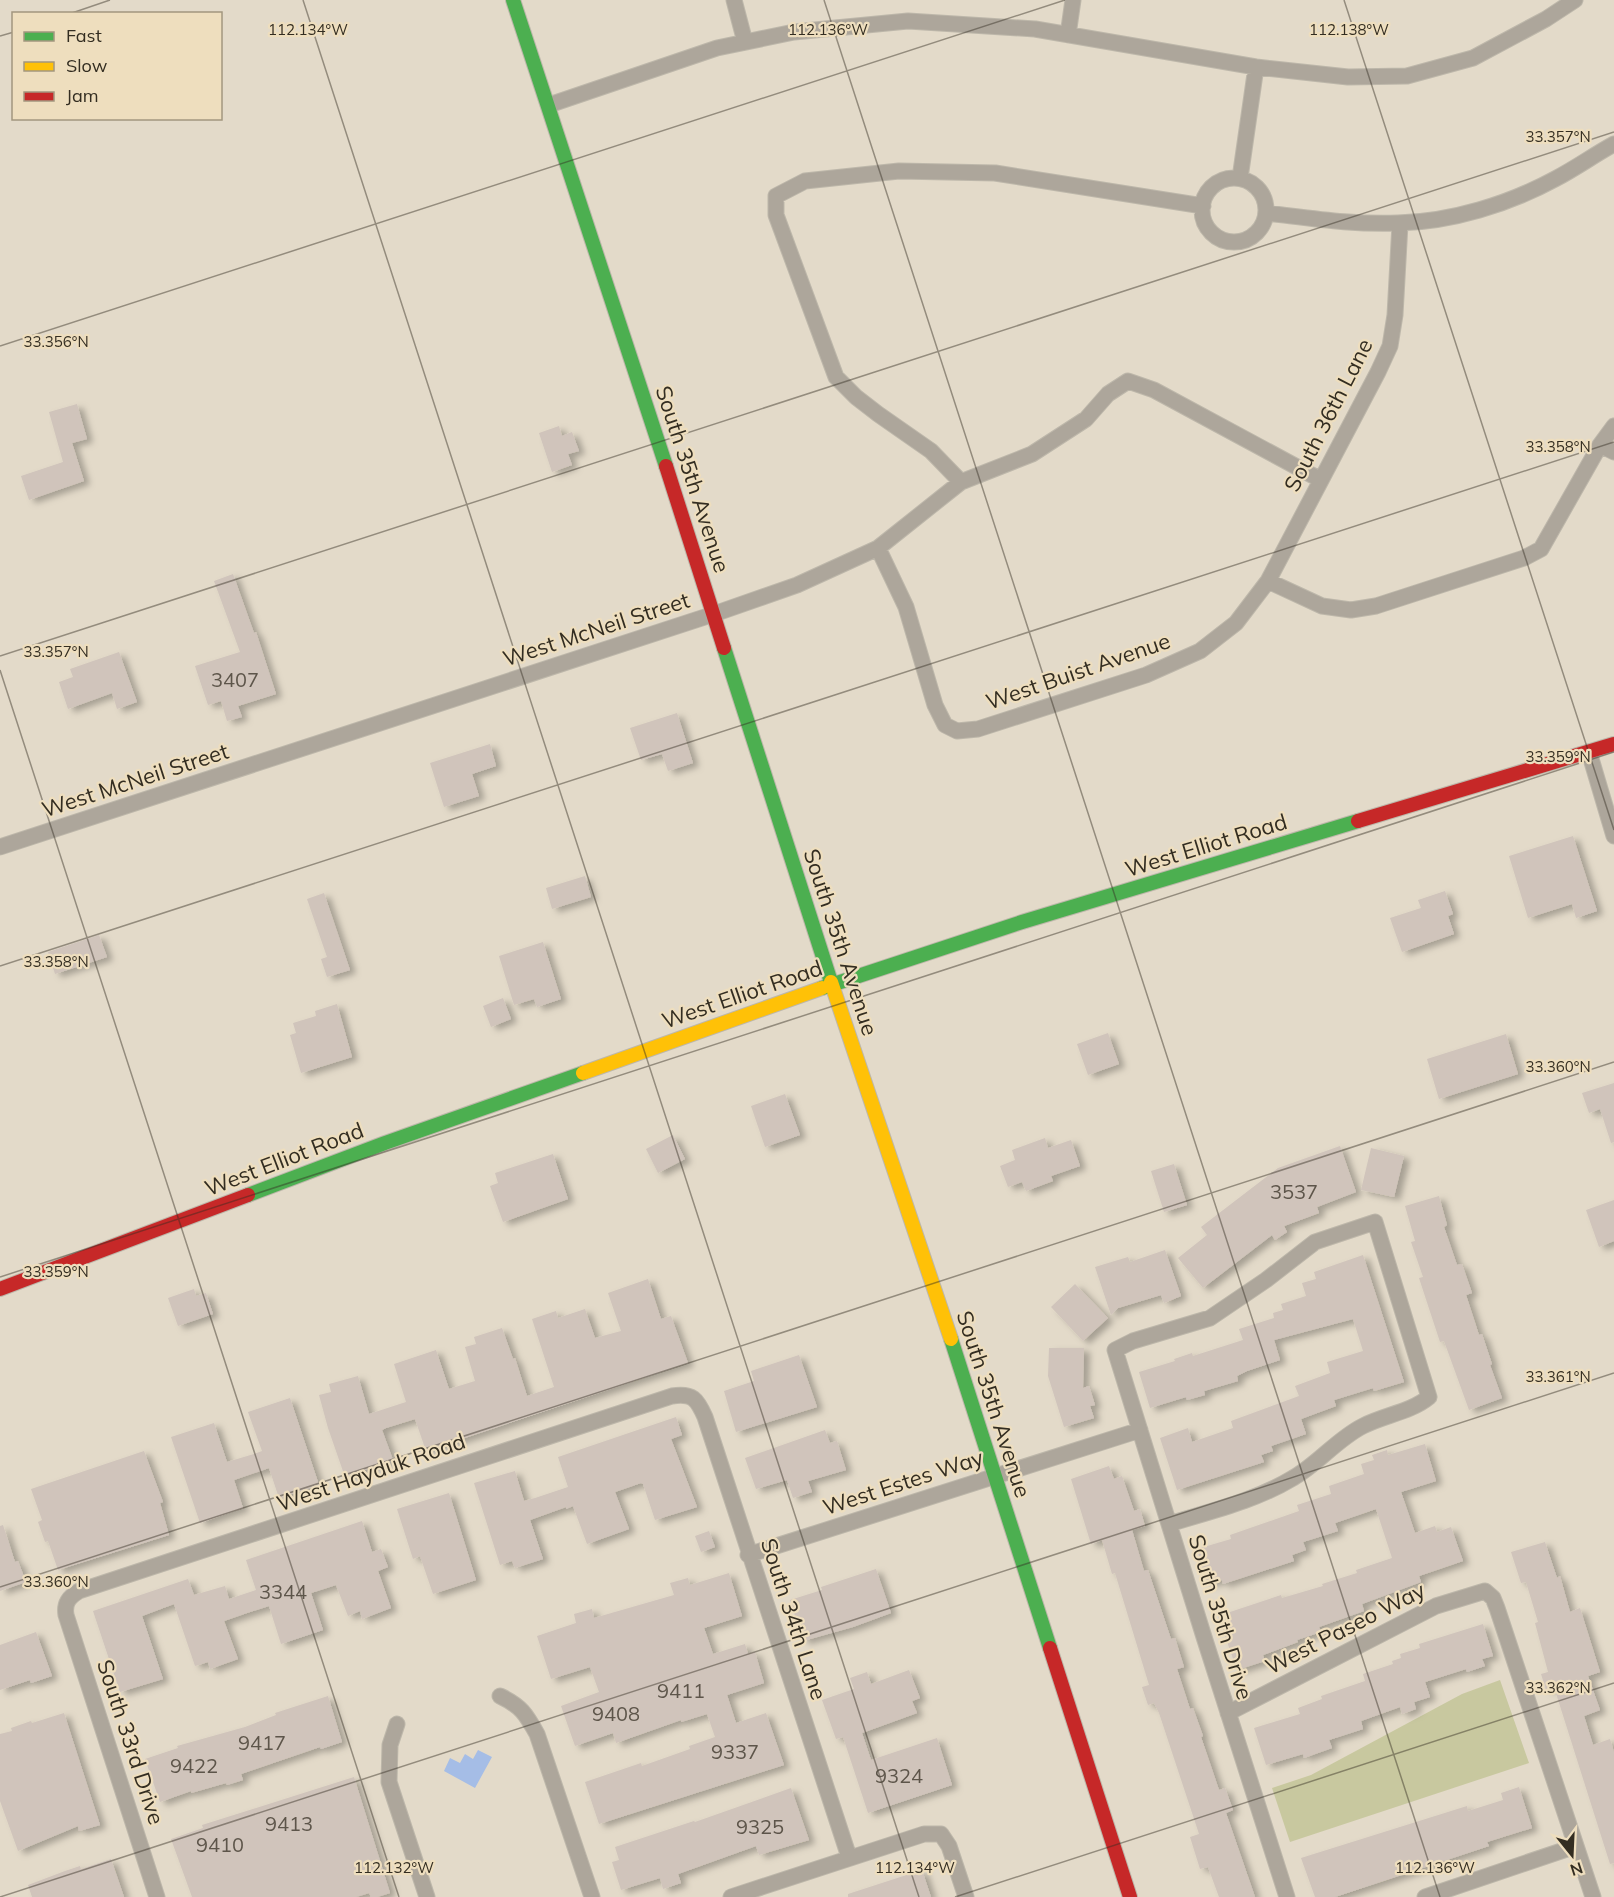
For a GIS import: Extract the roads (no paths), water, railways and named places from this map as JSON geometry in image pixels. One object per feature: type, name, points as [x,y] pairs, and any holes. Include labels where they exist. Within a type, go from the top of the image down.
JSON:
[{"type":"street","name":"South 35th Avenue","points":[[513,0],[714,614],[832,985],[946,1322],[1130,1897]]},
{"type":"street","points":[[734,0],[745,42]]},
{"type":"street","points":[[1068,35],[1072,0]]},
{"type":"street","points":[[549,105],[717,48],[794,32],[908,21],[1035,29],[1256,67],[1348,77],[1407,76],[1473,58],[1546,19],[1575,0]]},
{"type":"street","points":[[1240,178],[1256,67]]},
{"type":"street","points":[[1266,213],[1335,221],[1400,224],[1439,219],[1517,197],[1555,180],[1614,144]]},
{"type":"street","points":[[961,482],[932,451],[878,414],[836,377],[776,216],[776,196],[806,182],[898,171],[996,173],[1203,206]]},
{"type":"street","points":[[1240,178],[1254,185],[1261,193],[1266,203],[1264,224],[1249,239],[1228,242],[1210,232],[1204,222],[1203,206],[1208,192],[1215,185],[1224,180],[1240,178]]},
{"type":"street","name":"South 36th Lane","points":[[1268,581],[1389,346],[1395,315],[1400,224]]},
{"type":"street","name":"West McNeil Street","points":[[0,848],[797,585],[878,548],[961,482],[1032,454],[1086,419],[1108,394],[1128,381],[1154,390],[1321,480]]},
{"type":"street","points":[[1268,581],[1322,606],[1351,610],[1376,606],[1524,558],[1540,549],[1607,449],[1614,426]]},
{"type":"street","name":"West Buist Avenue","points":[[878,548],[906,607],[935,705],[945,724],[957,731],[978,729],[1146,675],[1200,651],[1236,623],[1268,581]]},
{"type":"street","name":"West Elliot Road","points":[[0,1288],[385,1143],[832,985],[1022,922],[1614,744]]},
{"type":"street","points":[[1588,752],[1614,836]]},
{"type":"street","name":"South 35th Drive","points":[[1169,1524],[1252,1498],[1294,1478],[1361,1427],[1419,1405],[1429,1397],[1375,1222],[1315,1242],[1266,1280],[1210,1318],[1133,1341],[1115,1350],[1169,1524],[1228,1713],[1287,1897]]},
{"type":"street","name":"West Hayduk Road","points":[[67,1601],[79,1591],[672,1396],[684,1394],[693,1398]]},
{"type":"street","name":"South 34th Lane","points":[[693,1398],[705,1417],[748,1555],[849,1857]]},
{"type":"street","name":"West Estes Way","points":[[748,1555],[1140,1430]]},
{"type":"street","name":"West Paseo Way","points":[[1228,1713],[1436,1606],[1485,1591],[1497,1608],[1576,1846]]},
{"type":"street","name":"South 33rd Drive","points":[[67,1601],[66,1615],[157,1897]]},
{"type":"street","points":[[500,1696],[516,1704],[527,1716],[537,1734],[592,1897]]},
{"type":"street","points":[[397,1725],[390,1745],[389,1782],[427,1897]]},
{"type":"street","points":[[731,1897],[924,1834],[941,1834],[949,1846],[966,1897]]},
{"type":"street","points":[[1425,1897],[1576,1846],[1593,1897]]},
{"type":"water","points":[[478,1750],[492,1757],[475,1788],[444,1771],[450,1758],[460,1763],[465,1754],[473,1759]]}]
